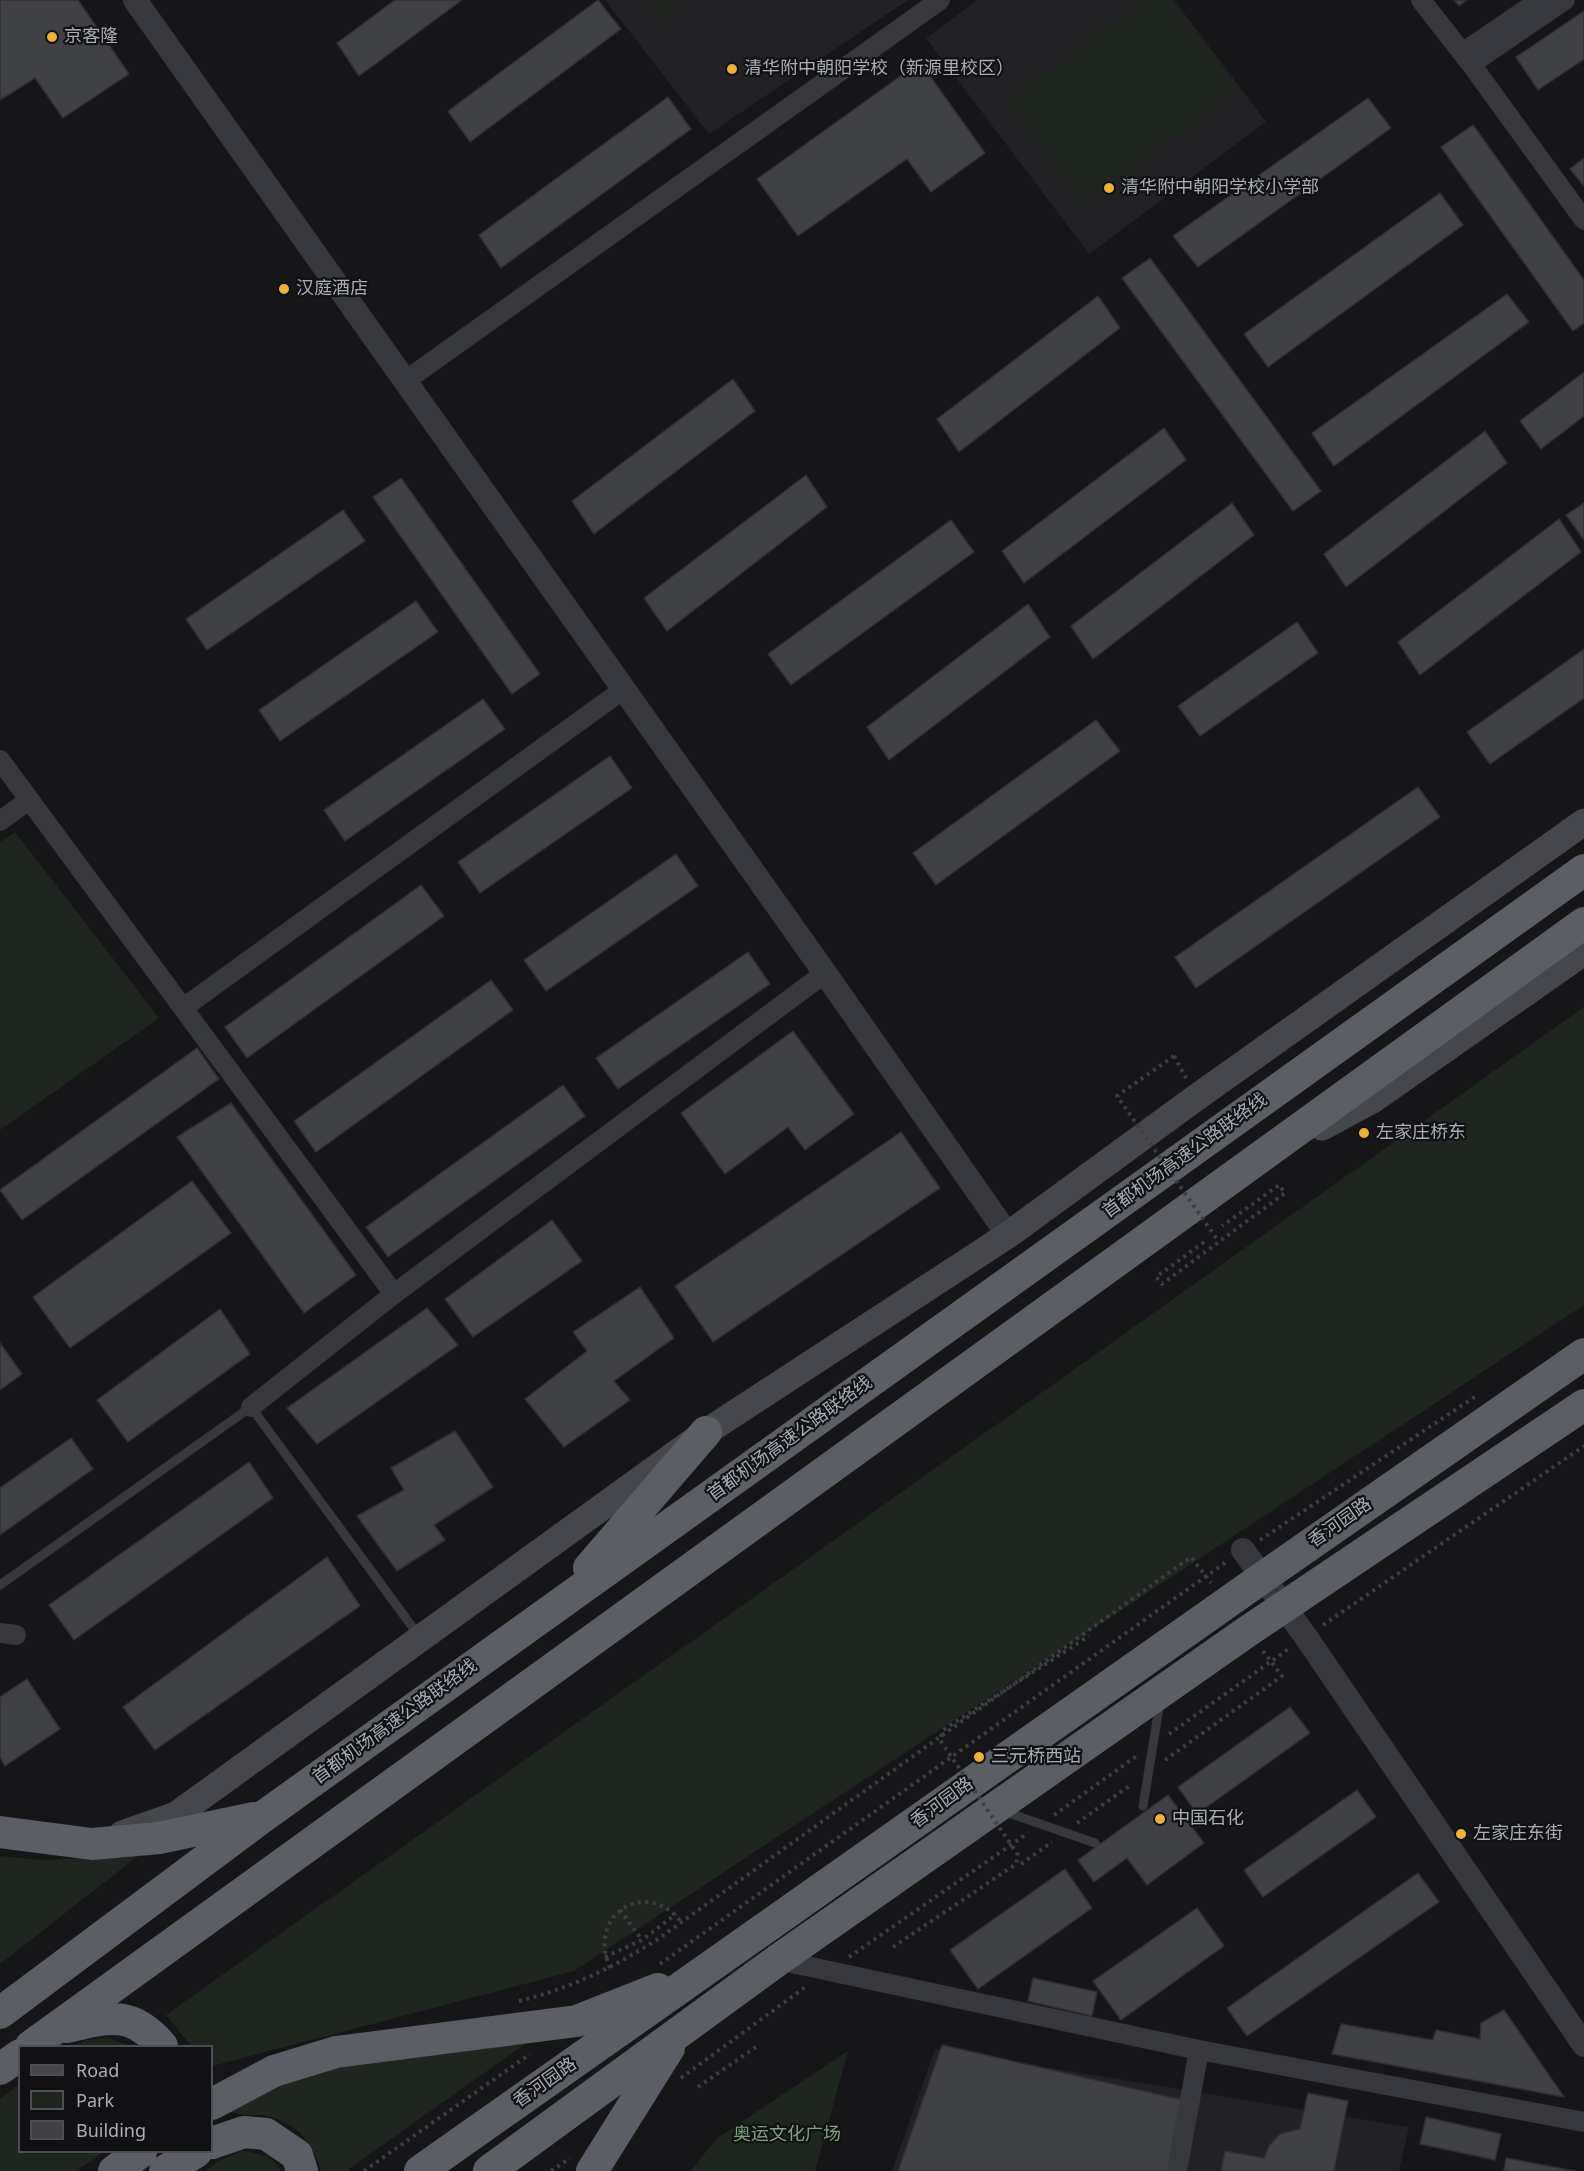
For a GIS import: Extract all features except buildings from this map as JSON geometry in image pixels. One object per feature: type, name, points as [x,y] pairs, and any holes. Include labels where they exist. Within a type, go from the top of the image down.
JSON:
[{"type":"highway","name":"首都机场高速公路联络线","points":[[0,2013],[264,1816],[1584,870]]},
{"type":"highway","points":[[43,2038],[1584,923]]},
{"type":"highway","name":"香河园路","points":[[420,2171],[1226,1603],[1584,1354]]},
{"type":"highway","name":"香河园路","points":[[489,2171],[778,1960],[1282,1606],[1584,1405]]},
{"type":"highway","points":[[556,1607],[706,1432]]},
{"type":"highway","points":[[0,1832],[93,1844],[159,1838],[264,1816]]},
{"type":"highway","points":[[213,2103],[274,2071],[336,2052],[576,2021],[703,1972]]},
{"type":"highway","points":[[43,2038],[107,2017],[129,2021],[154,2037],[161,2045]]},
{"type":"highway","points":[[586,2161],[677,2034]]},
{"type":"highway","points":[[0,2069],[18,2056]]},
{"type":"highway","points":[[213,2143],[244,2132],[266,2134],[297,2155],[302,2171]]},
{"type":"highway","points":[[113,2171],[130,2153]]},
{"type":"highway","points":[[113,2171],[138,2153]]},
{"type":"highway","points":[[165,2171],[193,2153]]},
{"type":"main road","points":[[93,1844],[176,1815],[706,1432],[1008,1235],[1206,1090],[1584,822]]},
{"type":"main road","points":[[1212,1190],[1374,1099],[1584,952]]},
{"type":"street","points":[[135,0],[1008,1235]]},
{"type":"street","points":[[405,381],[940,0]]},
{"type":"street","points":[[1421,0],[1584,220]]},
{"type":"street","points":[[1466,59],[1540,0]]},
{"type":"street","points":[[1466,59],[1565,0]]},
{"type":"street","points":[[183,1008],[624,689]]},
{"type":"street","points":[[0,760],[394,1294]]},
{"type":"street","points":[[0,820],[29,800]]},
{"type":"street","points":[[251,1407],[394,1294],[825,973]]},
{"type":"street","points":[[1243,1550],[1306,1636],[1584,2044]]},
{"type":"street","points":[[778,1960],[1198,2050],[1584,2122]]},
{"type":"street","points":[[1177,2171],[1198,2050]]},
{"type":"lane","points":[[0,1585],[251,1407],[421,1639]]},
{"type":"lane","points":[[1143,1806],[1162,1691]]},
{"type":"lane","points":[[995,1809],[1095,1843]]},
{"type":"path","points":[[1174,1056],[1117,1096],[1219,1242]]},
{"type":"path","points":[[1204,1242],[1156,1277],[1162,1284],[1285,1193],[1279,1185],[1222,1226]]},
{"type":"path","points":[[652,1970],[1243,1550],[1480,1392]]},
{"type":"path","points":[[672,2085],[829,1970],[1041,1824],[1306,1636],[1584,1446]]},
{"type":"path","points":[[516,2002],[574,1984],[610,1968],[682,1923],[1088,1635],[1191,1557],[1226,1603]]},
{"type":"path","points":[[1021,1864],[1282,1676],[1248,1631]]},
{"type":"path","points":[[893,1947],[1016,1864],[1018,1855],[940,1740],[943,1730],[1088,1635]]},
{"type":"path","points":[[610,1968],[603,1946],[604,1932],[610,1920],[620,1910],[632,1904],[645,1902],[659,1904],[669,1908],[682,1923]]},
{"type":"path","points":[[620,1910],[642,1940]]},
{"type":"path","points":[[605,1957],[642,1940],[676,1914]]},
{"type":"path","points":[[698,2086],[756,2047]]},
{"type":"path","points":[[363,2171],[538,2048]]},
{"type":"path","points":[[551,2171],[586,2161]]},
{"type":"shaded area","name":"清华附中朝阳学校（新源里校区）","points":[[605,0],[908,0],[709,134]]},
{"type":"shaded area","name":"清华附中朝阳学校小学部","points":[[977,0],[1174,0],[1266,122],[1089,254],[926,38]]},
{"type":"shaded area","points":[[935,2049],[1409,2127],[1399,2171],[892,2171]]},
{"type":"green space","points":[[647,0],[684,0],[660,18]]},
{"type":"green space","points":[[1146,0],[1171,0],[1238,91],[1084,203],[1008,100]]},
{"type":"green space","points":[[15,832],[159,1018],[0,1130],[0,842]]},
{"type":"green space","points":[[1584,1007],[1584,1305],[574,1971],[213,2066],[213,2045],[190,2045],[166,2015]]},
{"type":"green space","points":[[0,1856],[42,1860],[138,1856],[0,1964]]},
{"type":"green space","points":[[108,2038],[129,2045],[76,2045],[86,2040]]},
{"type":"green space","points":[[528,2042],[346,2171],[321,2171],[314,2151],[302,2135],[286,2123],[265,2115],[224,2110],[280,2083],[351,2063]]},
{"type":"green space","name":"奥运文化广场","points":[[848,2051],[815,2171],[691,2171],[716,2139]]},
{"type":"green space","points":[[18,2086],[18,2153],[103,2153],[76,2171],[0,2171],[0,2099]]},
{"type":"green space","points":[[241,2151],[269,2159],[281,2171],[205,2171],[219,2161]]},
{"type":"place","name":"京客隆","points":[[52,37]]},
{"type":"place","name":"清华附中朝阳学校（新源里校区）","points":[[732,69]]},
{"type":"place","name":"清华附中朝阳学校小学部","points":[[1109,188]]},
{"type":"place","name":"汉庭酒店","points":[[284,289]]},
{"type":"place","name":"左家庄桥东","points":[[1364,1133]]},
{"type":"place","name":"三元桥西站","points":[[979,1757]]},
{"type":"place","name":"中国石化","points":[[1160,1819]]},
{"type":"place","name":"左家庄东街","points":[[1461,1834]]}]
